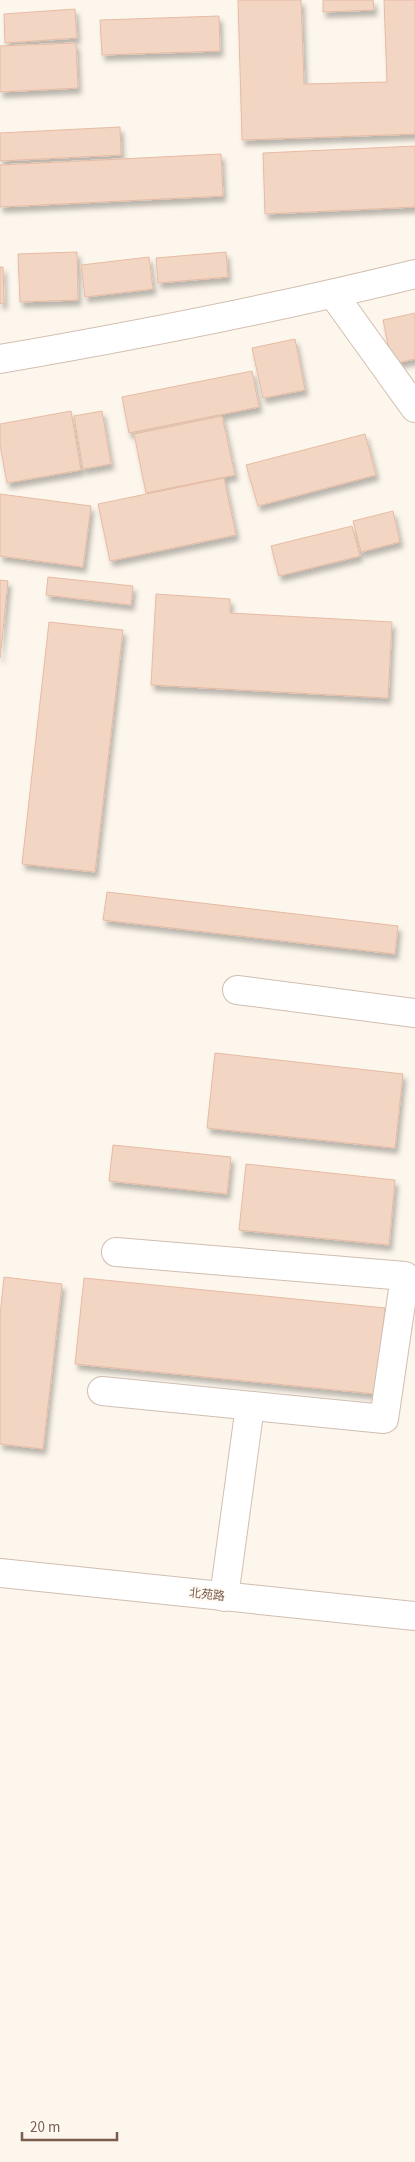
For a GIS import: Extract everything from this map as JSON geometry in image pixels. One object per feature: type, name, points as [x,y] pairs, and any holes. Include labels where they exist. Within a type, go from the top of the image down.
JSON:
[{"type":"street","points":[[0,359],[141,335],[333,294],[415,274]]},
{"type":"street","points":[[333,294],[415,408]]},
{"type":"street","points":[[237,990],[415,1013]]},
{"type":"street","points":[[102,1391],[384,1419],[405,1276],[116,1252]]},
{"type":"street","points":[[224,1597],[250,1406]]},
{"type":"street","name":"北苑路","points":[[0,1573],[415,1616]]},
{"type":"building","points":[[238,0],[301,0],[304,84],[387,82],[384,0],[415,0],[415,134],[242,140]]},
{"type":"building","points":[[323,0],[373,0],[374,10],[323,12]]},
{"type":"building","points":[[75,9],[77,38],[5,43],[4,14]]},
{"type":"building","points":[[219,16],[220,51],[102,55],[100,20]]},
{"type":"building","points":[[76,43],[78,88],[0,92],[0,46]]},
{"type":"building","points":[[120,127],[121,155],[0,161],[0,133]]},
{"type":"building","points":[[415,146],[415,207],[265,214],[263,153]]},
{"type":"building","points":[[221,154],[223,196],[0,207],[0,165]]},
{"type":"building","points":[[77,252],[78,300],[20,302],[18,254]]},
{"type":"building","points":[[226,252],[228,277],[158,283],[156,258]]},
{"type":"building","points":[[149,257],[153,289],[85,297],[81,265]]},
{"type":"building","points":[[0,267],[3,267],[4,303],[0,304]]},
{"type":"building","points":[[415,313],[415,359],[392,364],[383,320]]},
{"type":"building","points":[[295,339],[305,390],[263,398],[252,348]]},
{"type":"building","points":[[252,371],[259,407],[129,433],[122,397]]},
{"type":"building","points":[[71,411],[81,470],[7,483],[0,445],[0,424]]},
{"type":"building","points":[[102,411],[111,464],[83,469],[74,416]]},
{"type":"building","points":[[222,416],[235,475],[146,493],[134,434]]},
{"type":"building","points":[[365,434],[376,475],[258,506],[246,465]]},
{"type":"building","points":[[224,478],[236,535],[110,561],[98,504]]},
{"type":"building","points":[[0,494],[91,506],[83,567],[0,556]]},
{"type":"building","points":[[393,511],[400,542],[361,552],[353,521]]},
{"type":"building","points":[[352,526],[360,556],[279,576],[271,546]]},
{"type":"building","points":[[48,577],[133,586],[131,605],[46,595]]},
{"type":"building","points":[[0,580],[8,581],[0,658]]},
{"type":"building","points":[[156,594],[230,599],[230,613],[392,622],[388,698],[151,685]]},
{"type":"building","points":[[49,622],[123,630],[95,872],[22,864]]},
{"type":"building","points":[[107,892],[398,926],[395,954],[103,920]]},
{"type":"building","points":[[215,1053],[403,1074],[395,1148],[207,1128]]},
{"type":"building","points":[[113,1145],[231,1157],[227,1194],[109,1181]]},
{"type":"building","points":[[246,1164],[395,1180],[389,1245],[239,1230]]},
{"type":"building","points":[[4,1277],[62,1284],[43,1449],[0,1444],[0,1316]]},
{"type":"building","points":[[84,1278],[385,1308],[376,1394],[75,1364]]}]
